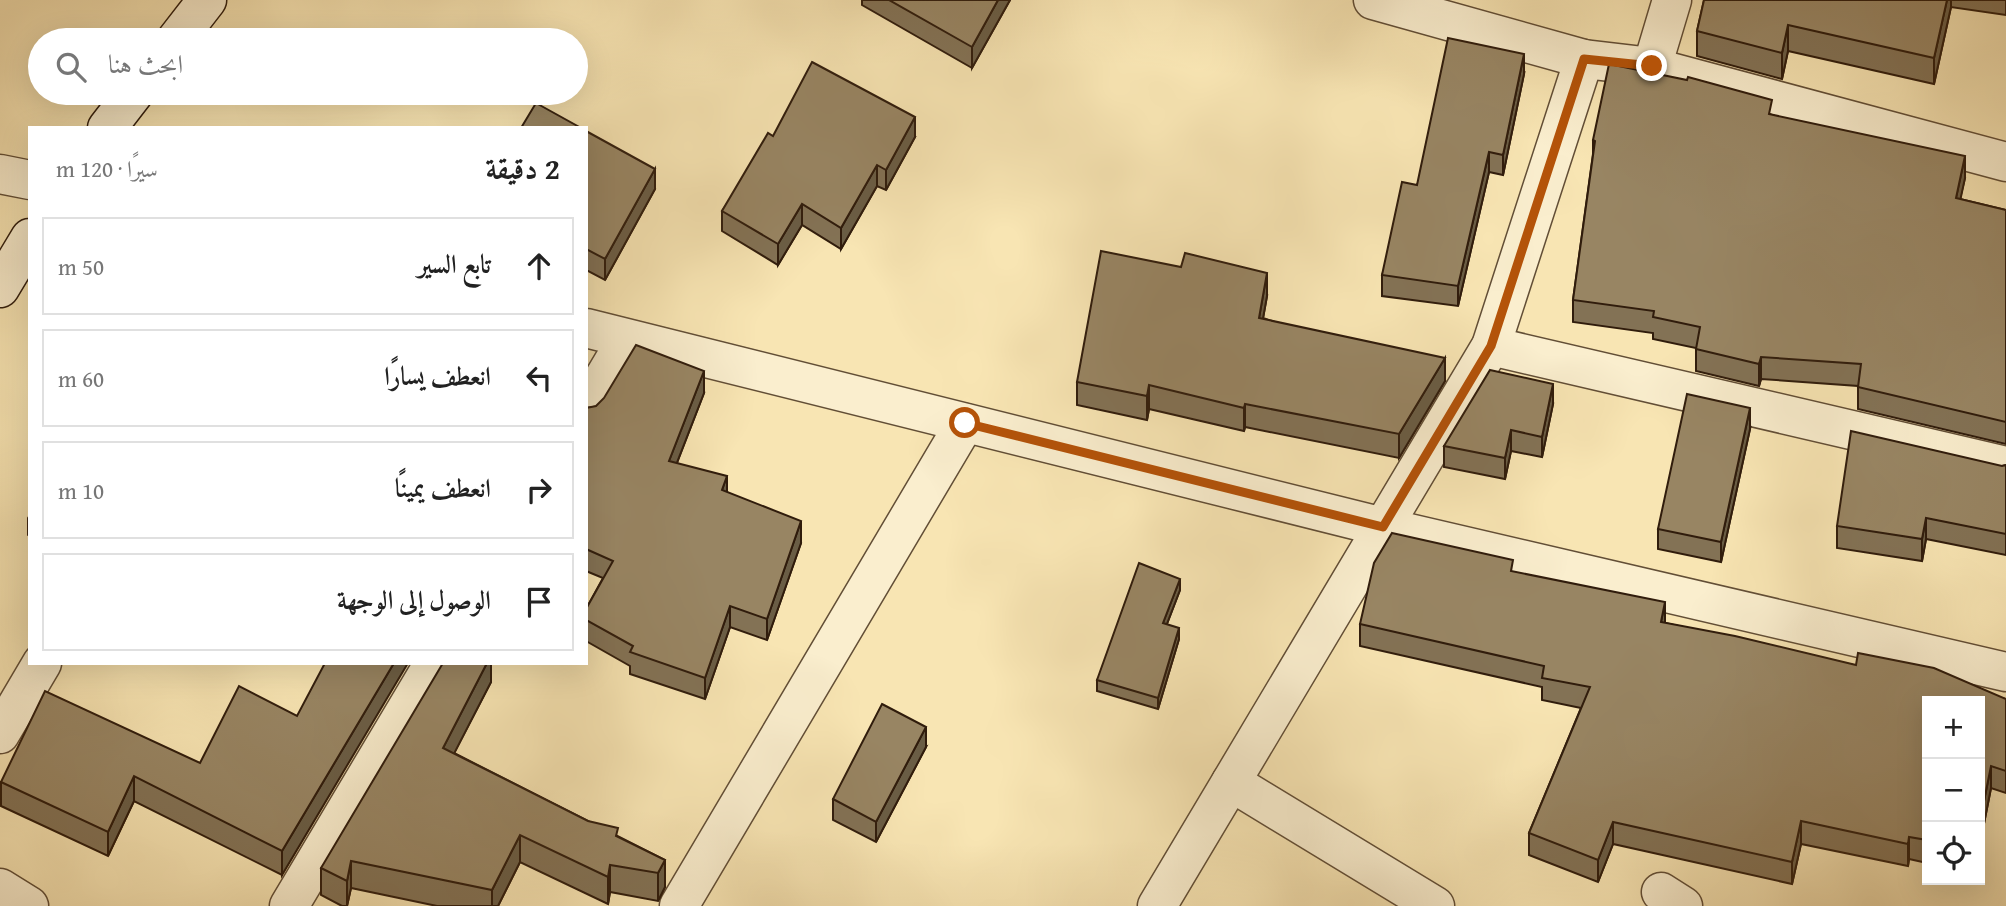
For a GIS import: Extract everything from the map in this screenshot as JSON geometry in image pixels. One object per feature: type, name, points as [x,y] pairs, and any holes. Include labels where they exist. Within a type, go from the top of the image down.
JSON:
[{"type":"street","points":[[185,28],[207,0]]},
{"type":"street","points":[[1373,0],[1584,59],[1652,66],[2006,162]]},
{"type":"street","points":[[1652,66],[1672,0]]},
{"type":"street","points":[[1157,906],[1491,346],[1584,59]]},
{"type":"street","points":[[109,126],[125,105]]},
{"type":"street","points":[[0,174],[28,180]]},
{"type":"street","points":[[0,288],[28,241]]},
{"type":"street","points":[[588,329],[1383,527],[2006,672]]},
{"type":"street","points":[[588,405],[627,340]]},
{"type":"street","points":[[1491,346],[2006,466]]},
{"type":"street","points":[[678,906],[965,423]]},
{"type":"street","points":[[0,734],[41,665]]},
{"type":"street","points":[[289,906],[433,665]]},
{"type":"street","points":[[1231,782],[1435,906]]},
{"type":"street","points":[[0,888],[30,906]]},
{"type":"building","points":[[889,0],[998,0],[972,47]]},
{"type":"building","points":[[1704,0],[1947,0],[1934,58],[1788,25],[1782,53],[1697,31]]},
{"type":"building","points":[[1448,38],[1524,54],[1503,155],[1489,152],[1458,286],[1382,275],[1402,182],[1417,185]]},
{"type":"building","points":[[812,62],[915,117],[886,170],[877,165],[841,228],[802,204],[778,244],[722,211],[768,133],[773,136]]},
{"type":"building","points":[[1609,64],[1687,80],[1688,77],[1772,100],[1769,114],[1965,156],[1956,198],[2006,210],[2006,422],[1858,387],[1861,364],[1761,357],[1759,364],[1696,349],[1700,327],[1653,317],[1654,311],[1573,300],[1595,141],[1593,140]]},
{"type":"building","points":[[535,105],[540,105],[577,126],[522,126]]},
{"type":"building","points":[[588,132],[655,169],[605,259],[588,250]]},
{"type":"building","points":[[1101,251],[1181,267],[1185,253],[1267,273],[1259,318],[1445,358],[1399,434],[1245,404],[1244,408],[1149,385],[1147,396],[1077,382]]},
{"type":"building","points":[[636,345],[704,371],[669,461],[727,476],[722,490],[801,521],[767,619],[730,606],[705,678],[630,652],[633,646],[588,621],[588,605],[613,561],[588,550],[588,408],[596,406],[604,398]]},
{"type":"building","points":[[1490,370],[1553,384],[1542,437],[1511,430],[1505,458],[1444,446]]},
{"type":"building","points":[[1687,394],[1750,408],[1721,542],[1658,529]]},
{"type":"building","points":[[1851,431],[2006,465],[2006,534],[1926,518],[1922,539],[1837,526]]},
{"type":"building","points":[[1392,533],[1513,560],[1511,571],[1665,602],[1661,622],[1735,636],[1856,665],[1858,653],[1934,668],[2006,699],[2006,771],[1991,766],[1985,796],[1985,696],[1922,696],[1922,839],[1909,837],[1908,844],[1801,821],[1792,862],[1613,822],[1598,860],[1529,833],[1590,687],[1542,678],[1544,666],[1360,624],[1374,563]]},
{"type":"building","points":[[1139,563],[1180,579],[1163,623],[1179,628],[1158,698],[1097,680]]},
{"type":"building","points":[[324,665],[393,665],[282,851],[134,776],[108,832],[1,782],[45,691],[200,763],[239,686],[297,716]]},
{"type":"building","points":[[442,665],[486,665],[443,748],[588,821],[618,828],[616,836],[665,860],[658,873],[610,865],[608,877],[520,835],[492,890],[351,861],[347,881],[321,868]]},
{"type":"building","points":[[882,704],[926,727],[876,822],[833,799]]},
{"type":"route","points":[[965,423],[1383,527],[1491,346],[1584,59],[1652,66]]}]
